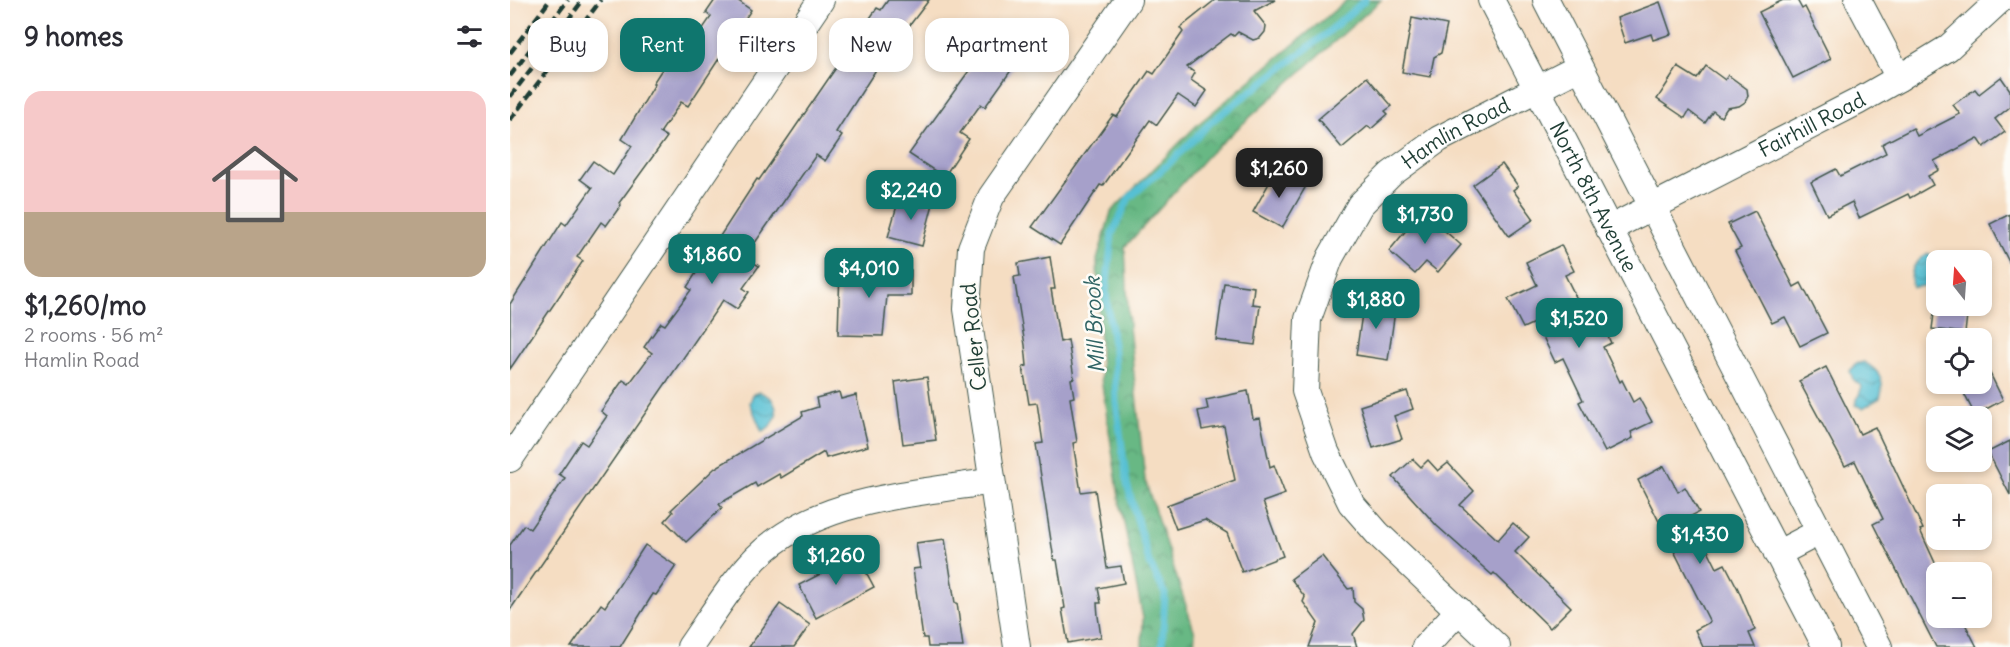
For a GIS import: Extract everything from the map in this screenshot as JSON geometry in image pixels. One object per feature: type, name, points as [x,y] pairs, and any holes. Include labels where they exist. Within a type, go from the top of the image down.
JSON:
[{"type":"street","points":[[510,459],[820,0]]},
{"type":"street","name":"Celler Road","points":[[1017,647],[967,309],[971,248],[991,198],[1128,0]]},
{"type":"street","name":"North 8th Avenue","points":[[1491,0],[1826,647]]},
{"type":"street","points":[[1546,0],[1879,647]]},
{"type":"street","points":[[1858,0],[1899,78]]},
{"type":"street","name":"Fairhill Road","points":[[1609,229],[1857,102],[1899,78],[1948,48],[2000,0]]},
{"type":"street","name":"Hamlin Road","points":[[1497,647],[1378,534],[1351,503],[1326,452],[1305,391],[1308,319],[1330,258],[1360,205],[1391,174],[1439,138],[1580,67]]},
{"type":"street","points":[[690,647],[735,582],[758,556],[785,535],[812,520],[873,500],[993,481]]},
{"type":"street","points":[[1777,554],[1819,532]]},
{"type":"street","points":[[1425,647],[1459,610]]},
{"type":"green space","points":[[1347,0],[1381,0],[1209,154],[1125,247],[1129,327],[1145,480],[1195,633],[1194,647],[1142,647],[1143,618],[1120,503],[1101,378],[1097,260],[1111,212],[1197,125]]},
{"type":"water","points":[[1926,255],[1925,286],[1913,287],[1912,272],[1919,259]]},
{"type":"water","points":[[1864,362],[1880,376],[1882,391],[1880,398],[1863,408],[1855,405],[1862,387],[1853,379],[1850,371],[1855,364]]},
{"type":"water","points":[[760,392],[771,398],[777,413],[771,425],[762,432],[750,403],[753,394]]},
{"type":"building","points":[[715,0],[737,0],[751,10],[746,18],[717,18],[717,62],[688,106],[681,102],[660,133],[667,137],[619,203],[621,205],[606,226],[601,222],[577,257],[583,261],[510,369],[510,304],[562,222],[566,225],[592,188],[580,179],[593,161],[613,175],[632,146],[622,139],[660,72],[705,72],[705,26],[711,17],[706,13]]},
{"type":"building","points":[[888,0],[929,0],[913,21],[913,18],[870,18],[877,8],[881,10]]},
{"type":"building","points":[[1215,0],[1275,0],[1254,11],[1266,26],[1260,38],[1253,40],[1238,32],[1234,36],[1231,34],[1187,67],[1195,73],[1191,80],[1207,91],[1196,107],[1178,95],[1157,125],[1150,120],[1103,186],[1100,185],[1060,245],[1032,227],[1113,115],[1117,117],[1149,71],[1154,74],[1183,32],[1180,28]]},
{"type":"building","points":[[1783,0],[1797,0],[1802,9],[1805,7],[1831,59],[1793,78],[1759,12]]},
{"type":"building","points":[[1660,2],[1671,34],[1653,40],[1651,34],[1625,43],[1617,18]]},
{"type":"building","points":[[1412,18],[1447,25],[1441,53],[1434,57],[1430,77],[1402,72]]},
{"type":"building","points":[[1706,66],[1725,80],[1728,75],[1747,89],[1748,96],[1745,102],[1739,106],[1727,108],[1721,117],[1713,111],[1705,123],[1689,111],[1685,118],[1657,99],[1678,67],[1697,79]]},
{"type":"building","points":[[833,72],[874,72],[836,132],[842,136],[825,161],[816,155],[745,257],[759,266],[743,288],[749,292],[737,309],[723,300],[510,610],[510,545],[524,525],[530,529],[565,478],[559,474],[581,441],[587,445],[607,416],[601,411],[623,380],[629,384],[652,353],[644,347],[661,323],[665,325],[691,290],[687,287],[757,179],[759,180]]},
{"type":"building","points":[[968,72],[1010,72],[985,107],[981,104],[960,133],[969,139],[944,177],[909,154]]},
{"type":"building","points":[[1367,77],[1392,106],[1385,111],[1388,114],[1371,129],[1368,126],[1342,148],[1318,119]]},
{"type":"building","points":[[2001,77],[2010,90],[2010,107],[1995,119],[2005,132],[1984,147],[1978,138],[1934,161],[1939,170],[1928,176],[1933,185],[1910,198],[1908,194],[1859,218],[1852,202],[1827,215],[1811,182],[1836,169],[1840,176],[1886,153],[1882,144],[1913,128],[1917,136],[1960,114],[1953,105],[1975,89],[1979,94]]},
{"type":"building","points":[[1502,164],[1518,186],[1513,190],[1534,219],[1509,236],[1473,185]]},
{"type":"building","points":[[1277,169],[1306,186],[1282,228],[1253,212]]},
{"type":"building","points":[[900,195],[933,204],[922,246],[888,237]]},
{"type":"building","points":[[1422,211],[1461,245],[1438,272],[1426,262],[1415,274],[1389,251]]},
{"type":"building","points":[[1755,211],[1794,287],[1801,283],[1827,333],[1800,346],[1785,317],[1772,323],[1735,251],[1741,248],[1728,224]]},
{"type":"building","points":[[2010,214],[2010,264],[1990,224]]},
{"type":"building","points":[[1561,245],[1574,271],[1565,275],[1584,313],[1594,308],[1611,343],[1603,347],[1620,382],[1622,380],[1633,402],[1639,398],[1652,422],[1631,432],[1633,438],[1605,452],[1579,402],[1583,400],[1563,358],[1555,362],[1536,322],[1523,328],[1508,299],[1537,285],[1526,262]]},
{"type":"building","points":[[1050,257],[1055,289],[1051,289],[1060,342],[1068,340],[1074,378],[1071,379],[1074,397],[1070,398],[1077,442],[1073,443],[1081,492],[1095,490],[1107,568],[1121,566],[1124,583],[1098,588],[1101,603],[1097,603],[1101,637],[1068,643],[1062,609],[1065,608],[1057,560],[1054,560],[1036,444],[1043,443],[1037,403],[1029,404],[1023,367],[1027,366],[1025,345],[1014,277],[1020,276],[1018,263]]},
{"type":"building","points":[[840,268],[911,270],[911,296],[887,296],[883,336],[838,335]]},
{"type":"building","points":[[1224,283],[1254,287],[1252,304],[1260,305],[1255,345],[1216,340]]},
{"type":"building","points":[[1364,300],[1396,304],[1388,360],[1356,355]]},
{"type":"building","points":[[1934,316],[1967,316],[1966,328],[1932,328]]},
{"type":"building","points":[[1826,367],[1860,434],[1875,427],[1923,529],[1920,530],[1926,543],[1926,550],[1929,550],[1935,562],[1926,562],[1926,627],[1873,524],[1883,519],[1855,461],[1845,466],[1799,381]]},
{"type":"building","points":[[927,377],[936,440],[903,444],[895,382]]},
{"type":"building","points":[[1992,377],[2003,400],[1992,406],[1970,406],[1964,394],[1992,394]]},
{"type":"building","points":[[1248,391],[1253,419],[1260,418],[1270,467],[1274,465],[1285,494],[1263,502],[1283,556],[1242,572],[1227,533],[1205,520],[1176,529],[1167,505],[1235,480],[1224,426],[1202,430],[1198,411],[1208,409],[1206,400]]},
{"type":"building","points":[[1407,391],[1413,409],[1394,416],[1402,439],[1373,448],[1360,406]]},
{"type":"building","points":[[839,392],[841,399],[856,395],[868,446],[826,458],[824,452],[781,478],[779,474],[757,487],[755,483],[719,504],[722,508],[686,542],[665,521],[673,512],[671,510],[715,468],[803,416],[802,412],[818,407],[816,398]]},
{"type":"building","points":[[2010,441],[2010,495],[1992,460],[1992,450]]},
{"type":"building","points":[[1413,459],[1421,467],[1428,460],[1438,471],[1448,463],[1474,491],[1460,505],[1498,540],[1513,523],[1529,537],[1515,552],[1571,607],[1550,628],[1494,573],[1492,575],[1437,526],[1393,477]]},
{"type":"building","points":[[1664,466],[1678,492],[1685,487],[1699,512],[1691,516],[1717,568],[1725,564],[1738,589],[1755,630],[1749,633],[1755,647],[1703,647],[1695,630],[1710,622],[1638,480]]},
{"type":"building","points":[[945,539],[963,647],[928,647],[927,638],[923,638],[913,569],[920,568],[916,543]]},
{"type":"building","points":[[645,545],[676,566],[656,595],[653,594],[620,647],[571,647],[601,604],[605,607]]},
{"type":"building","points":[[857,555],[874,587],[816,618],[799,585]]},
{"type":"building","points":[[1322,556],[1348,589],[1353,588],[1354,602],[1362,609],[1364,620],[1353,634],[1357,647],[1309,647],[1318,623],[1303,602],[1305,597],[1291,579]]},
{"type":"building","points":[[780,604],[810,625],[794,647],[749,647]]},
{"type":"building","points":[[1926,628],[1967,628],[1977,647],[1936,647]]},
{"type":"waterway","name":"Mill Brook","points":[[1162,647],[1165,594],[1149,562],[1127,484],[1116,402],[1114,352],[1106,293],[1112,234],[1129,198],[1173,160],[1212,121],[1326,34],[1365,0]]},
{"type":"railway","points":[[510,53],[550,0]]},
{"type":"railway","points":[[510,76],[568,0]]},
{"type":"railway","points":[[510,97],[583,0]]},
{"type":"railway","points":[[510,120],[601,0]]}]
